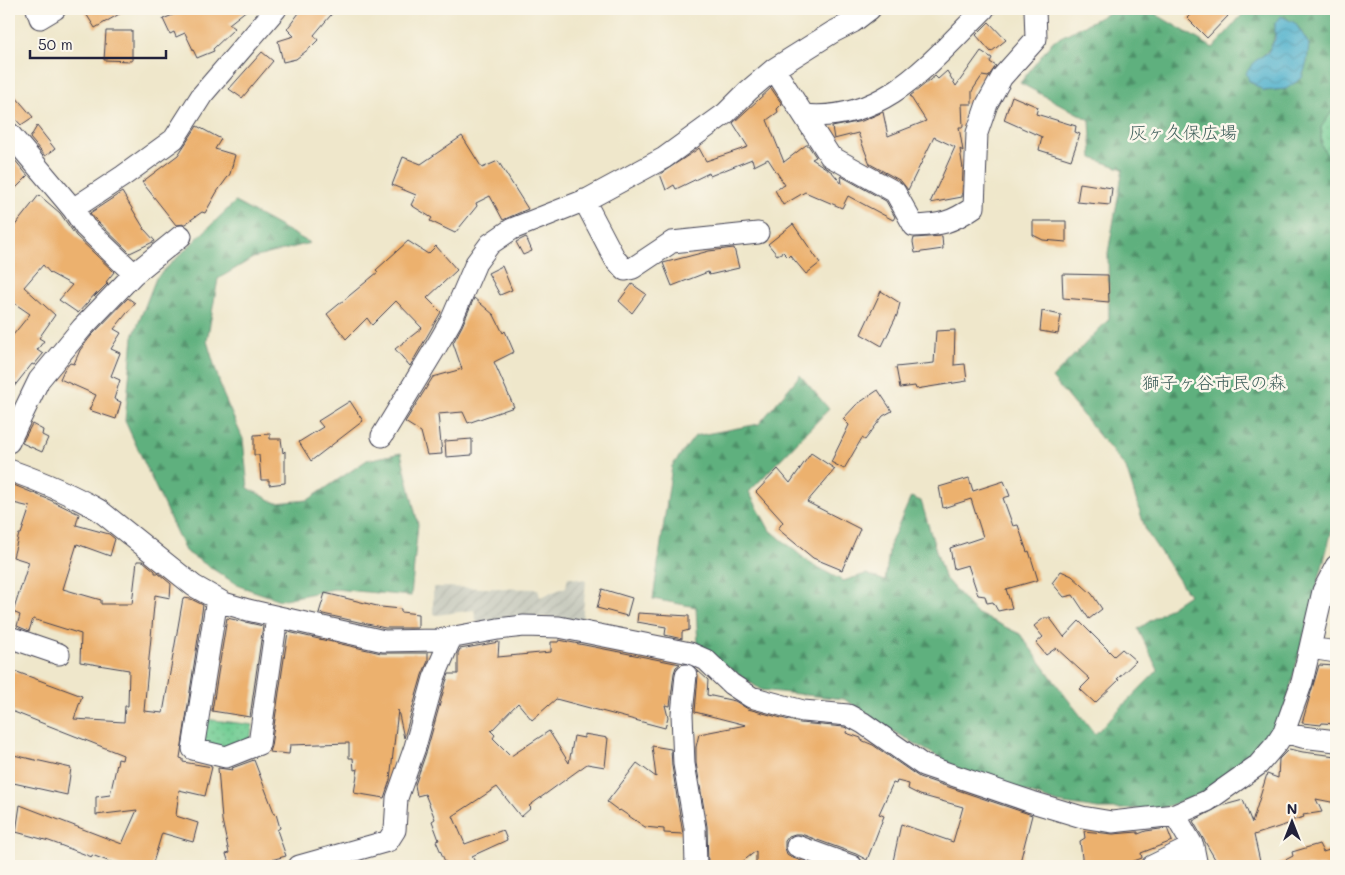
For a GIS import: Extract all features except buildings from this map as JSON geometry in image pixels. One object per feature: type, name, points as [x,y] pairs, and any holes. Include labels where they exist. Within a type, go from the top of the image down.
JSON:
[{"type":"street","points":[[37,9],[40,18],[56,9]]},
{"type":"street","points":[[73,209],[124,176],[174,139],[202,95],[276,9]]},
{"type":"street","points":[[382,436],[451,321],[476,263],[490,244],[512,229],[584,200],[664,158],[726,113],[774,69],[833,32],[853,22],[870,9]]},
{"type":"street","points":[[804,115],[823,117],[849,113],[882,100],[909,82],[984,9]]},
{"type":"street","points":[[774,69],[830,156],[895,192],[914,226],[938,225],[958,218],[974,207],[977,133],[987,104],[1002,77],[1036,39],[1035,9]]},
{"type":"street","points":[[9,133],[85,226],[134,274]]},
{"type":"street","points":[[584,200],[615,259],[625,270],[633,268],[672,242],[758,233]]},
{"type":"street","points":[[9,442],[39,380],[82,328],[134,274],[181,236]]},
{"type":"street","points":[[9,470],[82,500],[99,510],[194,586],[224,603],[384,641],[438,640],[524,626],[559,626],[690,653],[706,660],[731,684],[751,697],[803,711],[848,714],[923,765],[1022,799],[1082,817],[1112,822],[1175,815],[1207,801],[1258,765],[1277,744],[1284,732],[1302,682],[1323,591],[1336,566]]},
{"type":"street","points":[[217,599],[193,749],[226,757],[260,744],[277,617]]},
{"type":"street","points":[[9,637],[59,654]]},
{"type":"street","points":[[299,866],[388,841],[395,830],[397,798],[415,747],[434,678],[451,638]]},
{"type":"street","points":[[1310,648],[1336,652]]},
{"type":"street","points":[[686,675],[682,714],[684,764],[696,828],[696,866]]},
{"type":"street","points":[[1284,732],[1302,737],[1336,742]]},
{"type":"street","points":[[1152,866],[1195,856],[1175,815]]},
{"type":"street","points":[[797,846],[852,866]]},
{"type":"shaded area","points":[[568,577],[586,581],[582,621],[545,617],[477,623],[474,610],[437,615],[433,613],[433,587],[538,589],[540,597],[566,587]]},
{"type":"green space","name":"獅子ヶ谷市民の森","points":[[1116,9],[1147,9],[1213,48],[1247,9],[1336,9],[1336,106],[1321,127],[1321,145],[1336,170],[1336,515],[1284,711],[1262,749],[1209,791],[1160,809],[1098,809],[1058,803],[959,769],[893,731],[844,699],[761,690],[698,646],[696,607],[653,599],[672,466],[695,436],[759,424],[800,375],[829,409],[749,492],[769,529],[811,564],[843,581],[866,574],[885,581],[890,544],[911,497],[921,501],[944,577],[976,613],[1020,634],[1095,734],[1158,670],[1138,629],[1189,595],[1146,531],[1126,468],[1052,378],[1109,319],[1108,253],[1123,169],[1092,158],[1090,120],[1020,83],[1053,41]],"holes":[[[1275,23],[1286,89],[1264,91],[1249,81],[1254,62],[1268,50],[1273,42]]]},
{"type":"green space","points":[[1336,106],[1336,170],[1321,145],[1321,127]]},
{"type":"green space","points":[[235,202],[310,243],[253,258],[218,279],[207,341],[223,394],[243,439],[248,488],[276,503],[308,500],[367,460],[401,453],[418,524],[411,596],[334,589],[280,600],[239,586],[185,551],[125,421],[133,337],[156,278]]},
{"type":"green space","points":[[205,719],[253,725],[250,739],[226,750],[201,743]]},
{"type":"water","points":[[1281,16],[1295,23],[1309,44],[1307,62],[1302,78],[1286,89],[1264,91],[1249,81],[1246,73],[1254,62],[1268,52],[1275,39],[1275,23]]},
{"type":"park label","name":"灰ヶ久保広場","points":[[1183,132]]}]
